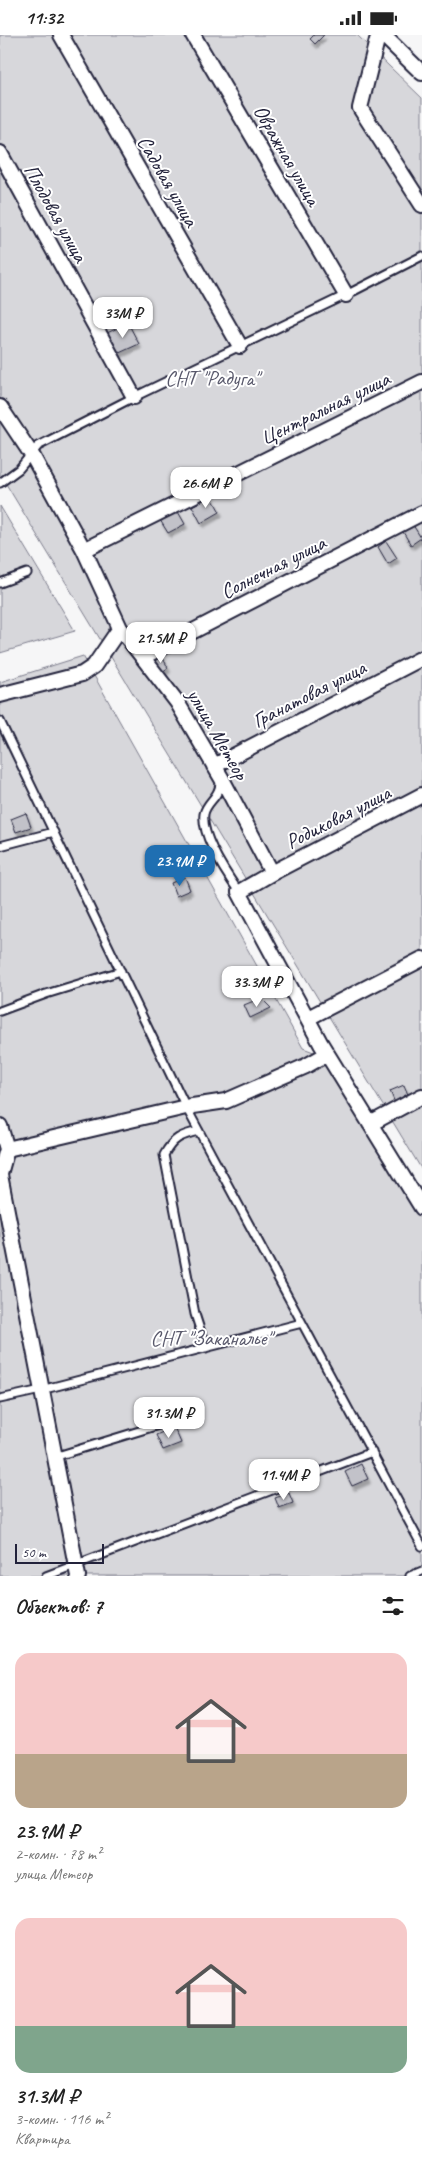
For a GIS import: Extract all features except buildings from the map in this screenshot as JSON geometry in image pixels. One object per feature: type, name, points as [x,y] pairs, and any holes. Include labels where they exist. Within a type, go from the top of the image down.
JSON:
[{"type":"street","name":"Садовая улица","points":[[62,35],[240,346]]},
{"type":"street","name":"Овражная улица","points":[[193,35],[346,295]]},
{"type":"street","points":[[422,73],[382,35],[377,41],[360,108],[422,205]]},
{"type":"street","name":"Плодовая улица","points":[[0,153],[134,397]]},
{"type":"street","name":"Центральная улица","points":[[84,550],[422,382]]},
{"type":"street","name":"улица Метеор","points":[[0,407],[32,455],[84,550],[120,628],[177,702],[222,779],[272,873]]},
{"type":"street","name":"Солнечная улица","points":[[143,657],[422,513]]},
{"type":"street","points":[[0,695],[82,674],[94,667],[120,628]]},
{"type":"street","name":"Гранатовая улица","points":[[214,766],[422,658]]},
{"type":"street","name":"Родиковая улица","points":[[272,873],[422,795]]},
{"type":"street","points":[[272,873],[239,892],[327,1054],[422,1209]]},
{"type":"street","points":[[308,1018],[422,959]]},
{"type":"street","points":[[3,1150],[186,1107],[226,1101],[306,1066],[327,1054]]},
{"type":"street","points":[[370,1124],[422,1096]]},
{"type":"street","points":[[0,1126],[3,1150],[0,1175],[76,1571]]},
{"type":"lane","points":[[0,483],[20,469],[38,447],[134,397],[346,295],[422,256]]},
{"type":"lane","points":[[0,583],[27,573]]},
{"type":"lane","points":[[0,721],[186,1107],[422,1546]]},
{"type":"lane","points":[[222,779],[218,792],[208,803],[204,814],[213,849],[239,892]]},
{"type":"lane","points":[[0,847],[54,832]]},
{"type":"lane","points":[[0,1011],[46,994],[121,971]]},
{"type":"lane","points":[[199,1131],[183,1135],[170,1143],[164,1155],[196,1314],[206,1348]]},
{"type":"lane","points":[[0,1399],[41,1391],[302,1323]]},
{"type":"lane","points":[[54,1457],[172,1421]]},
{"type":"lane","points":[[46,1576],[76,1571],[372,1452]]},
{"type":"lane","points":[[410,1576],[422,1571]]},
{"type":"green space","name":"СНТ \"Радуга\"","points":[[0,35],[357,35],[422,98],[422,1170],[0,474]]},
{"type":"green space","points":[[0,506],[75,631],[0,653]]},
{"type":"green space","name":"СНТ \"Заканалье\"","points":[[83,656],[303,1048],[338,1061],[422,1202],[422,1576],[0,1576],[0,682]]}]
